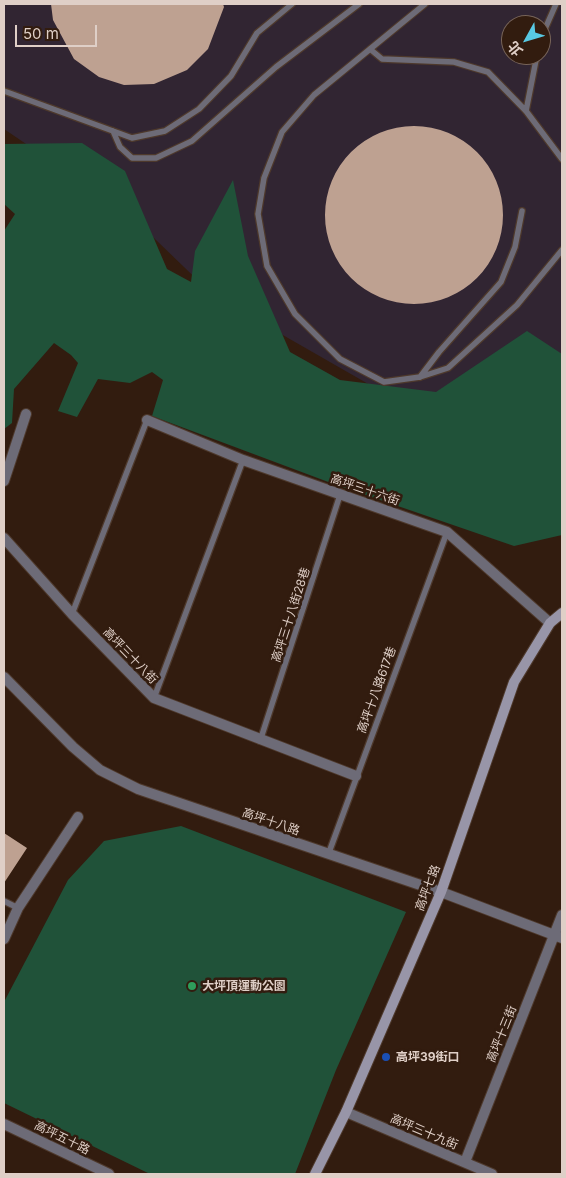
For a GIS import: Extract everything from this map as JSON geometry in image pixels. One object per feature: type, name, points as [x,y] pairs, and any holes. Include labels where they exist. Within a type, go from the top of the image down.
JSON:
[{"type":"street","points":[[4,481],[26,414]]},
{"type":"street","name":"高坪三十六街","points":[[147,420],[244,460],[447,532],[550,623]]},
{"type":"street","name":"高坪三十八街","points":[[4,538],[72,614],[154,698],[260,741],[356,776]]},
{"type":"street","name":"高坪七路","points":[[315,1174],[346,1112],[441,892],[514,682],[550,623],[562,613]]},
{"type":"street","name":"高坪十八路","points":[[4,677],[73,747],[100,770],[138,789],[441,892],[558,937]]},
{"type":"street","points":[[4,939],[18,908],[78,816]]},
{"type":"street","name":"高坪十三街","points":[[465,1162],[558,937],[562,915]]},
{"type":"street","name":"高坪三十九街","points":[[346,1112],[492,1174]]},
{"type":"street","name":"高坪五十路","points":[[4,1124],[109,1174]]},
{"type":"lane","points":[[4,91],[132,138],[165,131],[199,109],[231,76],[257,33],[292,4]]},
{"type":"lane","points":[[113,131],[120,147],[132,158],[156,158],[192,141],[276,67],[359,4]]},
{"type":"lane","points":[[425,4],[314,96],[282,132],[264,178],[258,214],[267,266],[295,314],[340,358],[384,382],[420,377],[448,368],[517,305],[562,250]]},
{"type":"lane","points":[[370,49],[382,59],[454,62],[488,72],[526,111],[562,159]]},
{"type":"lane","points":[[526,111],[535,65]]},
{"type":"lane","points":[[420,377],[502,282],[515,247],[522,211]]},
{"type":"lane","points":[[72,614],[147,420]]},
{"type":"lane","points":[[154,698],[244,460]]},
{"type":"lane","name":"高坪三十八街28巷","points":[[260,741],[340,495]]},
{"type":"lane","name":"高坪十八路617巷","points":[[328,855],[447,532]]},
{"type":"lane","points":[[4,901],[18,908]]},
{"type":"shaded area","points":[[4,4],[562,4],[562,372],[459,436],[213,295],[128,213],[4,129]]},
{"type":"green space","points":[[82,143],[125,171],[167,269],[191,282],[195,251],[233,180],[248,256],[290,352],[340,380],[436,392],[527,331],[562,354],[562,535],[514,546],[331,483],[152,416],[163,380],[152,372],[130,383],[98,379],[77,417],[58,411],[78,363],[71,355],[54,343],[14,389],[12,423],[4,429],[4,231],[15,214],[4,204],[4,144]]},
{"type":"green space","name":"大坪頂運動公園","points":[[181,826],[406,912],[336,1070],[295,1174],[150,1174],[4,1103],[4,1002],[68,880],[104,841]]},
{"type":"building","points":[[51,4],[223,4],[224,7],[208,49],[187,70],[154,84],[124,85],[99,77],[74,59],[53,20]]},
{"type":"building","points":[[405,126],[423,126],[440,129],[456,136],[471,146],[483,158],[493,173],[500,189],[503,215],[502,232],[497,249],[483,272],[471,284],[456,294],[440,301],[423,304],[405,304],[388,301],[372,294],[357,284],[345,272],[335,257],[328,241],[325,224],[325,206],[328,189],[335,173],[345,158],[357,146],[372,136],[388,129]]},
{"type":"building","points":[[4,833],[27,848],[4,883]]},
{"type":"place","name":"大坪頂運動公園","points":[[192,986]]},
{"type":"place","name":"高坪39街口","points":[[386,1057]]}]
